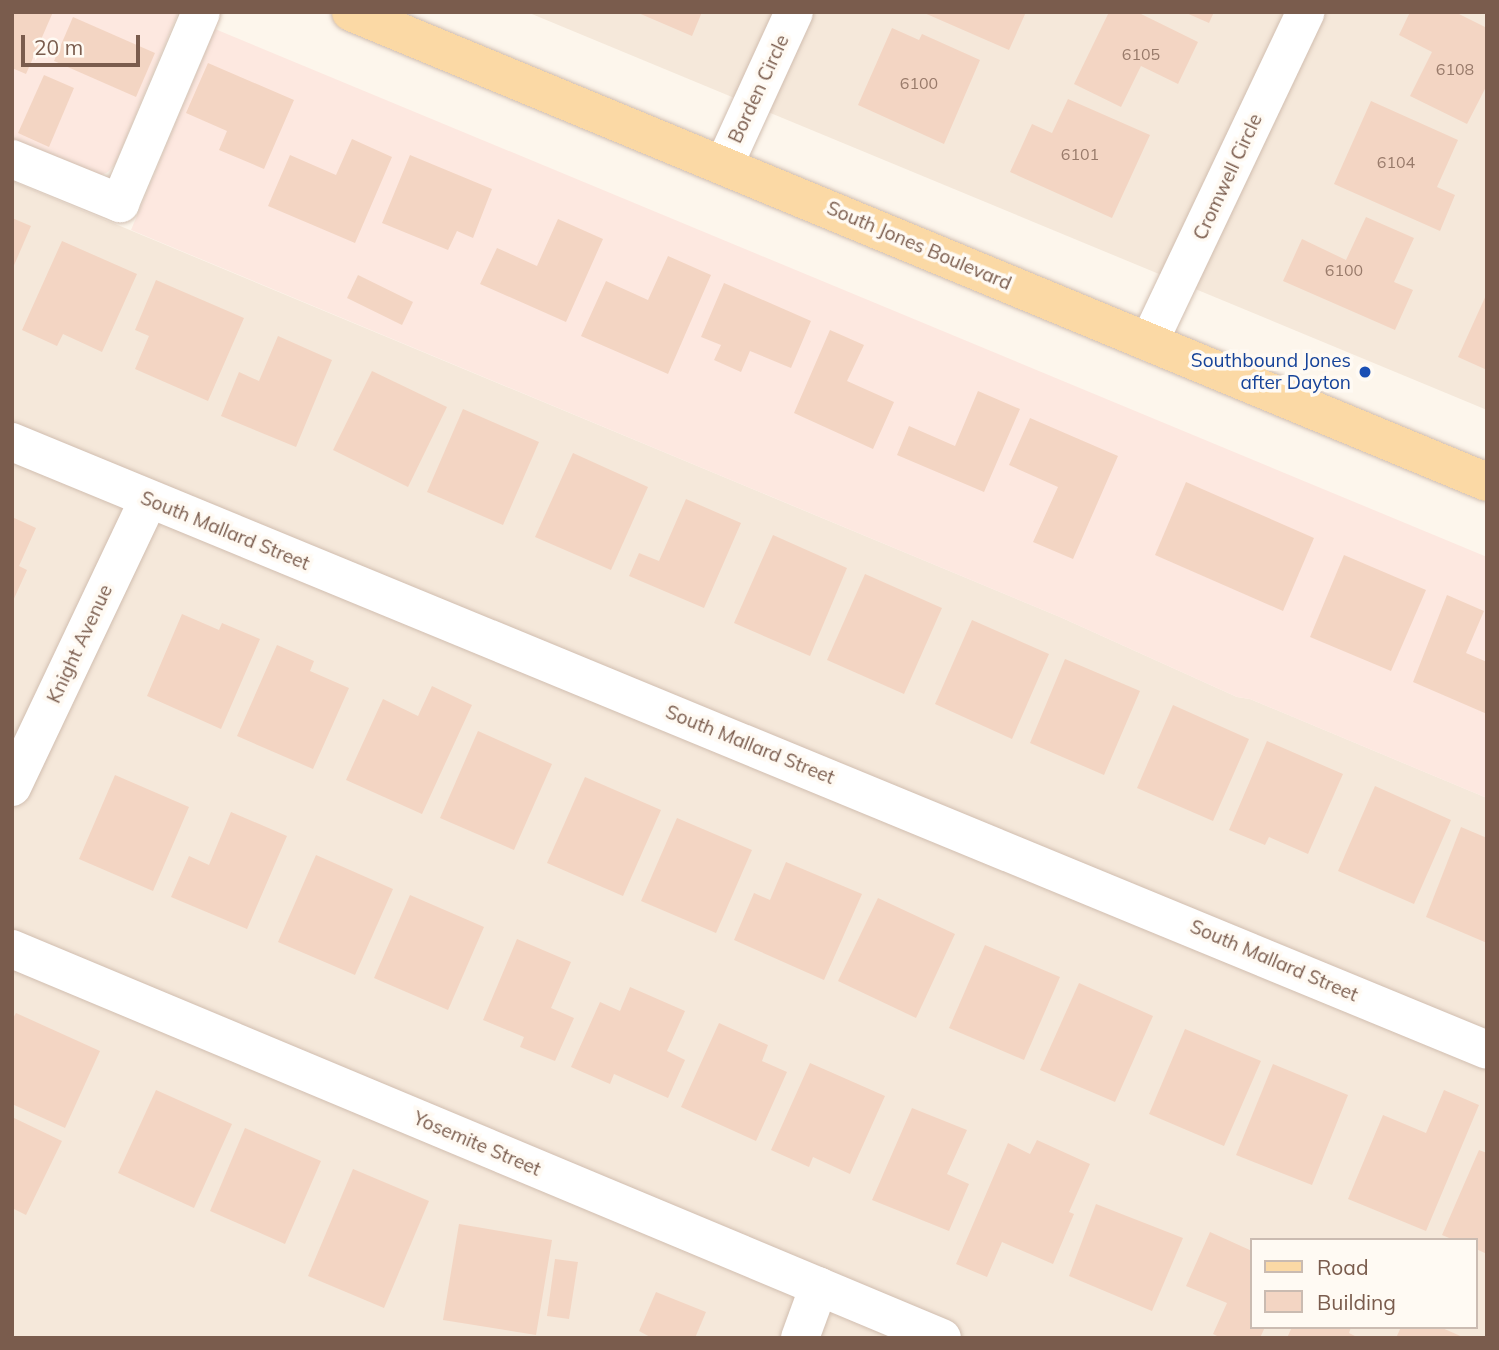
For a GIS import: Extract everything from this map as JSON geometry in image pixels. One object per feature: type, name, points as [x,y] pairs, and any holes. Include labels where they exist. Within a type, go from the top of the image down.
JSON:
[{"type":"main road","name":"South Jones Boulevard","points":[[351,12],[1487,482]]},
{"type":"street","points":[[12,159],[120,203],[201,12]]},
{"type":"street","name":"Borden Circle","points":[[724,165],[794,12]]},
{"type":"street","name":"Cromwell Circle","points":[[1149,342],[1306,12]]},
{"type":"street","name":"South Mallard Street","points":[[12,442],[1487,1050]]},
{"type":"street","name":"Knight Avenue","points":[[12,788],[148,500]]},
{"type":"street","name":"Yosemite Street","points":[[12,949],[942,1338]]},
{"type":"street","points":[[800,1338],[819,1286]]},
{"type":"shaded area","points":[[12,12],[178,13],[115,164],[108,172],[97,177],[12,145]]},
{"type":"shaded area","points":[[527,12],[1487,12],[1487,410]]},
{"type":"shaded area","points":[[215,29],[1487,557],[1487,798],[1250,699],[1237,697],[1060,617],[131,230]]},
{"type":"shaded area","points":[[12,181],[1060,617],[1237,697],[1250,699],[1487,798],[1487,1338],[12,1338]]},
{"type":"building","points":[[12,12],[53,12],[26,74],[12,68]]},
{"type":"building","points":[[636,12],[702,12],[692,36]]},
{"type":"building","points":[[922,12],[1026,12],[1009,50]]},
{"type":"building","points":[[1109,12],[1137,12],[1198,42],[1178,84],[1141,66],[1121,107],[1074,84]]},
{"type":"building","points":[[1184,12],[1214,12],[1209,23]]},
{"type":"building","points":[[1410,12],[1455,12],[1487,28],[1487,85],[1467,124],[1410,96],[1432,52],[1399,35]]},
{"type":"building","points":[[73,17],[155,53],[136,97],[54,61]]},
{"type":"building","points":[[892,28],[919,40],[922,34],[980,60],[944,144],[858,105]]},
{"type":"building","points":[[208,63],[294,100],[264,169],[219,150],[227,131],[186,113]]},
{"type":"building","points":[[44,75],[74,88],[49,147],[18,133]]},
{"type":"building","points":[[1068,99],[1150,135],[1112,218],[1010,172],[1032,124],[1052,133]]},
{"type":"building","points":[[1371,101],[1458,140],[1437,187],[1455,195],[1440,231],[1334,184]]},
{"type":"building","points":[[352,139],[392,157],[355,243],[268,206],[290,155],[336,175]]},
{"type":"building","points":[[410,155],[492,189],[473,238],[457,231],[448,250],[382,223]]},
{"type":"building","points":[[1366,217],[1414,238],[1394,282],[1413,290],[1395,330],[1283,281],[1302,239],[1346,260]]},
{"type":"building","points":[[12,218],[31,226],[12,270]]},
{"type":"building","points":[[558,219],[603,239],[566,322],[480,284],[497,248],[537,266]]},
{"type":"building","points":[[62,241],[137,274],[102,352],[63,334],[57,346],[22,330]]},
{"type":"building","points":[[668,256],[711,275],[668,374],[581,336],[606,281],[648,300]]},
{"type":"building","points":[[358,275],[413,302],[402,325],[347,298]]},
{"type":"building","points":[[156,280],[244,318],[208,401],[135,369],[149,336],[135,330]]},
{"type":"building","points":[[724,283],[811,321],[791,368],[750,351],[741,372],[714,360],[721,345],[701,337]]},
{"type":"building","points":[[1487,293],[1487,370],[1458,357]]},
{"type":"building","points":[[830,330],[864,345],[847,381],[894,402],[873,449],[794,413]]},
{"type":"building","points":[[278,336],[332,360],[296,447],[221,416],[239,372],[259,381]]},
{"type":"building","points":[[372,371],[447,407],[408,487],[333,450]]},
{"type":"building","points":[[978,391],[1020,409],[984,492],[897,455],[909,426],[955,446]]},
{"type":"building","points":[[463,409],[539,442],[503,525],[427,492]]},
{"type":"building","points":[[1030,418],[1118,456],[1073,559],[1033,542],[1058,487],[1009,465]]},
{"type":"building","points":[[573,453],[648,487],[611,570],[535,537]]},
{"type":"building","points":[[1186,482],[1314,538],[1283,611],[1155,555]]},
{"type":"building","points":[[686,499],[741,523],[704,608],[629,576],[639,553],[659,561]]},
{"type":"building","points":[[12,517],[36,528],[19,566],[27,570],[12,603]]},
{"type":"building","points":[[773,535],[847,568],[810,656],[734,623]]},
{"type":"building","points":[[1344,555],[1426,590],[1391,671],[1310,637]]},
{"type":"building","points":[[865,574],[942,608],[904,694],[827,660]]},
{"type":"building","points":[[1447,595],[1484,611],[1466,653],[1487,662],[1487,714],[1413,682]]},
{"type":"building","points":[[182,614],[219,630],[222,623],[260,639],[221,729],[147,696]]},
{"type":"building","points":[[972,620],[1049,654],[1012,739],[935,704]]},
{"type":"building","points":[[277,645],[314,661],[310,671],[349,688],[313,769],[237,736]]},
{"type":"building","points":[[1065,659],[1140,691],[1104,775],[1030,743]]},
{"type":"building","points":[[432,686],[472,705],[422,814],[346,780],[383,699],[418,716]]},
{"type":"building","points":[[1173,705],[1249,739],[1213,821],[1137,788]]},
{"type":"building","points":[[478,731],[552,764],[514,850],[440,818]]},
{"type":"building","points":[[1267,741],[1343,774],[1308,854],[1269,837],[1265,845],[1229,830]]},
{"type":"building","points":[[115,775],[189,807],[153,891],[79,859]]},
{"type":"building","points":[[585,777],[661,810],[623,896],[547,863]]},
{"type":"building","points":[[1375,786],[1451,820],[1414,904],[1338,871]]},
{"type":"building","points":[[231,812],[287,836],[247,929],[171,897],[189,856],[209,865]]},
{"type":"building","points":[[677,818],[752,850],[716,933],[641,901]]},
{"type":"building","points":[[1461,827],[1487,838],[1487,943],[1426,917]]},
{"type":"building","points":[[316,855],[393,889],[355,975],[278,942]]},
{"type":"building","points":[[786,862],[862,894],[824,980],[734,940],[754,893],[770,900]]},
{"type":"building","points":[[410,895],[484,927],[448,1010],[374,978]]},
{"type":"building","points":[[878,898],[955,934],[916,1018],[838,981]]},
{"type":"building","points":[[517,939],[571,962],[551,1008],[574,1018],[555,1061],[520,1047],[524,1037],[483,1020]]},
{"type":"building","points":[[985,945],[1060,977],[1024,1060],[949,1028]]},
{"type":"building","points":[[1079,983],[1153,1016],[1115,1102],[1040,1070]]},
{"type":"building","points":[[630,987],[685,1011],[667,1051],[685,1060],[668,1098],[614,1074],[610,1084],[571,1067],[600,1002],[620,1011]]},
{"type":"building","points":[[16,1013],[100,1051],[65,1128],[12,1104],[12,1020]]},
{"type":"building","points":[[719,1023],[768,1045],[762,1061],[787,1072],[756,1141],[681,1107]]},
{"type":"building","points":[[1185,1029],[1261,1061],[1224,1146],[1149,1114]]},
{"type":"building","points":[[810,1063],[885,1096],[850,1174],[813,1157],[809,1167],[771,1150]]},
{"type":"building","points":[[1273,1064],[1348,1095],[1312,1185],[1236,1155]]},
{"type":"building","points":[[156,1090],[232,1124],[194,1208],[118,1173]]},
{"type":"building","points":[[1444,1090],[1479,1105],[1426,1231],[1348,1199],[1383,1115],[1426,1133]]},
{"type":"building","points":[[912,1108],[967,1130],[947,1174],[969,1184],[949,1231],[872,1200]]},
{"type":"building","points":[[12,1117],[62,1141],[26,1215],[12,1208]]},
{"type":"building","points":[[245,1128],[321,1161],[285,1244],[210,1211]]},
{"type":"building","points":[[1037,1140],[1090,1164],[1069,1212],[1074,1214],[1053,1264],[1002,1242],[987,1277],[956,1264],[1008,1143],[1030,1154]]},
{"type":"building","points":[[1479,1150],[1487,1153],[1487,1254],[1478,1250],[1478,1238],[1449,1238],[1442,1235]]},
{"type":"building","points":[[353,1169],[429,1201],[384,1308],[308,1276]]},
{"type":"building","points":[[1096,1204],[1183,1238],[1152,1311],[1069,1276]]},
{"type":"building","points":[[459,1224],[552,1240],[536,1335],[443,1320]]},
{"type":"building","points":[[1210,1232],[1250,1250],[1250,1329],[1264,1329],[1260,1338],[1221,1338],[1213,1334],[1227,1303],[1186,1286]]},
{"type":"building","points":[[555,1259],[578,1262],[569,1319],[547,1316]]},
{"type":"building","points":[[656,1292],[706,1312],[695,1338],[652,1338],[639,1331]]},
{"type":"building","points":[[1291,1329],[1350,1329],[1349,1333],[1359,1338],[1287,1338]]},
{"type":"building","points":[[1400,1329],[1445,1329],[1465,1338],[1396,1338]]},
{"type":"place","name":"Southbound Jones after Dayton","points":[[1365,372]]}]
